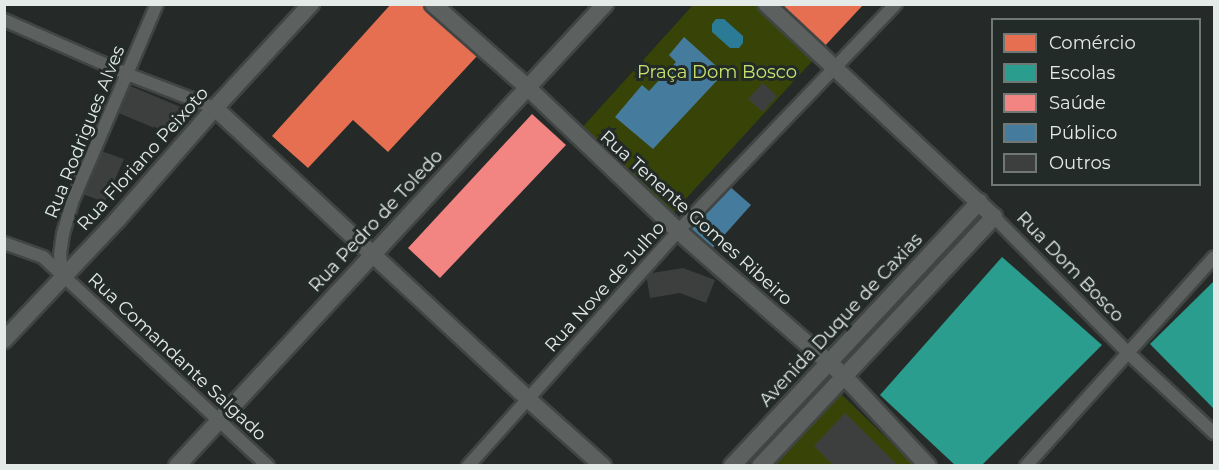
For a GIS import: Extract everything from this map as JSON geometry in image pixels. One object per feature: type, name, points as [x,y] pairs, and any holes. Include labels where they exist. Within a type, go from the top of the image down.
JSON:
[{"type":"main road","name":"Rua Floriano Peixoto","points":[[4,340],[118,219],[215,108],[311,4]]},
{"type":"main road","name":"Rua Tenente Gomes Ribeiro","points":[[433,4],[527,87],[678,231],[844,376],[928,465]]},
{"type":"main road","name":"Rua Pedro de Toledo","points":[[177,465],[605,4]]},
{"type":"main road","name":"Rua Dom Bosco","points":[[766,4],[994,217]]},
{"type":"main road","points":[[215,108],[529,400],[603,465]]},
{"type":"main road","name":"Avenida Duque de Caxias","points":[[732,465],[979,202]]},
{"type":"main road","points":[[760,465],[994,217]]},
{"type":"street","name":"Rua Rodrigues Alves","points":[[62,276],[63,234],[72,202],[157,4]]},
{"type":"street","name":"Rua Nove de Julho","points":[[468,465],[529,400],[678,231],[896,4]]},
{"type":"street","points":[[4,20],[127,74],[215,108]]},
{"type":"street","name":"Rua Dom Bosco","points":[[994,217],[1126,352],[1215,433]]},
{"type":"street","name":"Rua Comandante Salgado","points":[[4,243],[43,257],[268,465]]},
{"type":"street","points":[[1026,465],[1126,352],[1215,257]]},
{"type":"green space","name":"Praça Dom Bosco","points":[[693,5],[759,5],[815,58],[670,216],[579,131]]},
{"type":"green space","points":[[835,388],[914,465],[762,466]]},
{"type":"water","points":[[716,19],[724,19],[743,36],[743,43],[739,48],[730,48],[712,32],[712,24]]},
{"type":"building: Comércio","points":[[391,4],[424,4],[478,55],[388,152],[353,120],[308,168],[272,136]]},
{"type":"building: Comércio","points":[[786,4],[864,4],[821,50],[780,11]]},
{"type":"building: Escolas","points":[[1002,257],[1102,345],[981,466],[956,466],[880,395]]},
{"type":"building: Escolas","points":[[1214,281],[1214,409],[1150,344]]},
{"type":"building: Saúde","points":[[532,114],[566,145],[440,278],[408,248]]},
{"type":"building: Público","points":[[684,37],[724,73],[653,149],[615,117],[642,85],[649,91],[676,62],[669,55]]},
{"type":"building: Público","points":[[728,185],[751,205],[711,250],[688,230]]},
{"type":"building: Outros","points":[[763,83],[777,96],[763,112],[748,99]]},
{"type":"building: Outros","points":[[128,85],[183,108],[169,134],[116,112]]},
{"type":"building: Outros","points":[[101,151],[124,159],[105,202],[82,194]]},
{"type":"building: Outros","points":[[683,268],[715,280],[706,303],[680,293],[650,298],[646,274]]},
{"type":"building: Outros","points":[[845,413],[898,466],[834,466],[814,446]]}]
